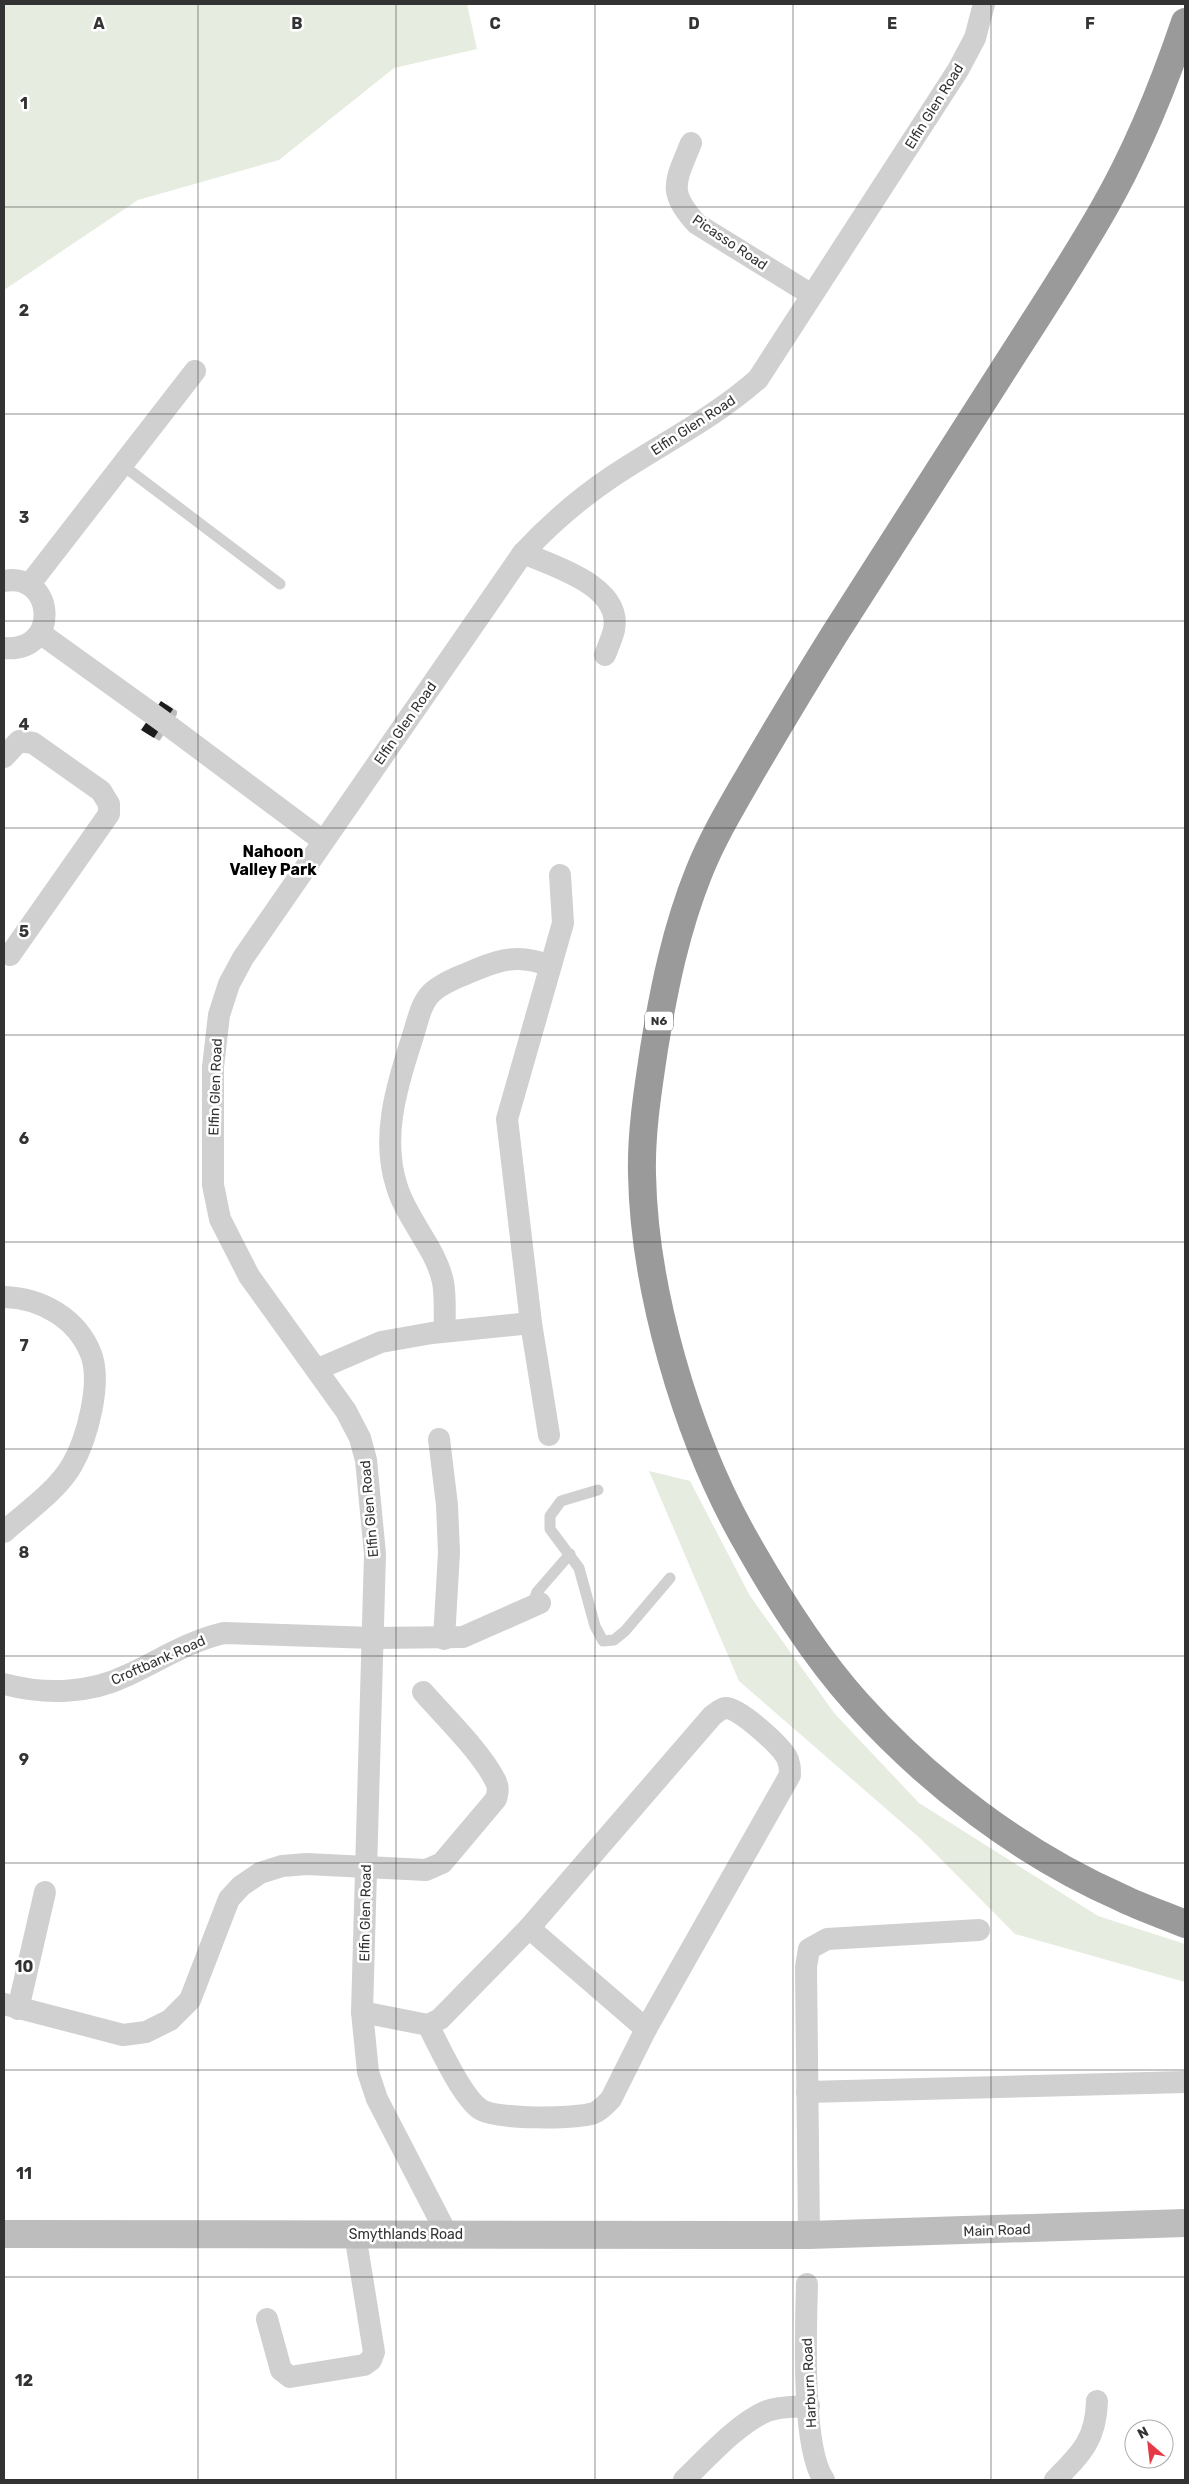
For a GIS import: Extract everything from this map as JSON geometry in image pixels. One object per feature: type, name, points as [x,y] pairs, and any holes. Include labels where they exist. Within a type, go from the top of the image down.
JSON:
[{"type":"highway","name":"N6","points":[[1185,22],[1165,82],[1105,207],[798,692],[728,812],[700,868],[679,927],[663,992],[647,1093],[642,1172],[649,1248],[662,1316],[682,1394],[704,1454],[732,1515],[768,1581],[807,1638],[853,1700],[894,1742],[966,1804],[1041,1855],[1118,1897],[1185,1924]]},
{"type":"main road","name":"Main Road","points":[[809,2235],[1185,2223]]},
{"type":"main road","name":"Smythlands Road","points":[[4,2234],[809,2235]]},
{"type":"street","name":"Elfin Glen Road","points":[[447,2234],[377,2099],[368,2072],[362,2012],[375,1554],[366,1460],[360,1438],[346,1411],[250,1276],[220,1219],[213,1185],[213,1067],[219,1015],[229,984],[243,958],[523,553],[552,523],[612,477],[738,397],[758,379],[958,70],[975,38],[984,4]]},
{"type":"street","name":"Picasso Road","points":[[691,142],[679,173],[676,191],[678,201],[684,210],[697,224],[812,295]]},
{"type":"street","points":[[29,585],[195,371]]},
{"type":"street","points":[[523,553],[586,580],[603,597],[614,616],[614,629],[605,655]]},
{"type":"street","points":[[4,581],[20,581],[29,585],[37,592],[44,607],[44,624],[40,633],[24,646],[4,648]]},
{"type":"street","points":[[40,633],[161,720],[323,841]]},
{"type":"street","points":[[4,757],[19,741],[33,743],[101,791],[110,808],[109,814],[10,955]]},
{"type":"street","points":[[550,1435],[531,1324],[507,1119],[563,923],[560,875]]},
{"type":"street","points":[[445,1332],[443,1282],[436,1262],[397,1187],[391,1160],[394,1098],[425,1000],[435,988],[470,972],[512,959],[534,960],[550,966]]},
{"type":"street","points":[[4,1297],[22,1297],[53,1310],[75,1327],[92,1355],[95,1392],[87,1433],[71,1466],[48,1492],[4,1532]]},
{"type":"street","points":[[318,1370],[381,1342],[445,1332],[531,1324]]},
{"type":"street","points":[[439,1439],[447,1505],[449,1552],[444,1638]]},
{"type":"street","name":"Croftbank Road","points":[[4,1684],[33,1691],[94,1688],[126,1676],[203,1638],[224,1633],[373,1638],[463,1637],[536,1605]]},
{"type":"street","points":[[45,1892],[11,2006],[123,2035],[146,2032],[170,2020],[190,2000],[221,1914],[229,1899],[241,1886],[260,1873],[282,1866],[307,1864],[426,1870],[448,1856],[496,1799],[498,1790],[496,1781],[485,1764],[423,1692]]},
{"type":"street","points":[[362,2012],[428,2025],[440,2019],[454,2007],[529,1928],[712,1716],[726,1708],[734,1709],[749,1720],[787,1756],[790,1775],[646,2028],[612,2099],[595,2112],[580,2116],[506,2116],[492,2115],[480,2109],[469,2098],[428,2025]]},
{"type":"street","points":[[529,1928],[646,2028]]},
{"type":"street","points":[[809,2235],[806,1967],[809,1949],[827,1939],[979,1930]]},
{"type":"street","points":[[807,2092],[1185,2082]]},
{"type":"street","points":[[267,2319],[281,2370],[290,2378],[364,2365],[371,2360],[374,2352],[355,2234]]},
{"type":"street","name":"Harburn Road","points":[[807,2284],[805,2364],[812,2444],[824,2480]]},
{"type":"street","points":[[1055,2480],[1088,2443],[1096,2422],[1097,2401]]},
{"type":"street","points":[[684,2480],[731,2435],[767,2411],[782,2407],[809,2406]]},
{"type":"lane","points":[[122,464],[280,584]]},
{"type":"lane","points":[[598,1490],[561,1501],[550,1516],[550,1529],[559,1544],[570,1554],[579,1568],[594,1626],[603,1640],[614,1640],[625,1631],[670,1578]]},
{"type":"lane","points":[[536,1605],[537,1592],[570,1554]]},
{"type":"shaded area","points":[[4,4],[467,4],[477,49],[394,68],[279,160],[138,200],[4,290]]},
{"type":"shaded area","points":[[649,1471],[690,1481],[750,1596],[835,1714],[919,1803],[1098,1916],[1185,1944],[1185,1982],[1015,1934],[922,1840],[739,1681]]},
{"type":"building","points":[[161,701],[173,709],[154,738],[141,730]]},
{"type":"district","name":"Nahoon Valley Park","points":[[273,860]]}]
